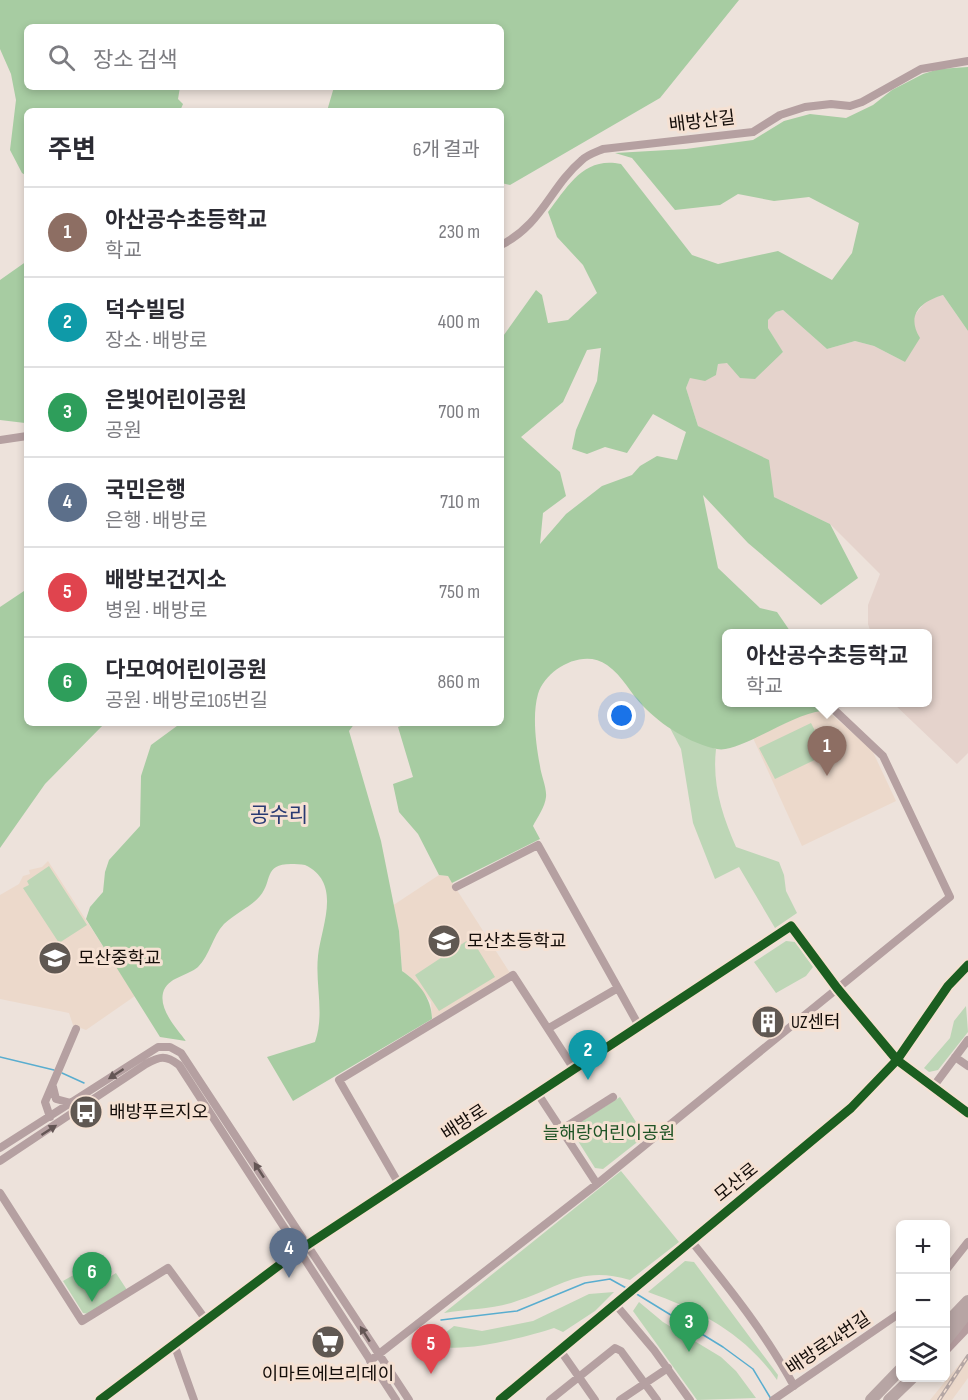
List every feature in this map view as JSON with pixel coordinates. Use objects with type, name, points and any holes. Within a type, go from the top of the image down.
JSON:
[{"type":"highway","points":[[950,1319],[968,1301]]},
{"type":"highway","points":[[950,1334],[968,1312]]},
{"type":"highway","points":[[871,1400],[896,1374]]},
{"type":"highway","points":[[889,1400],[907,1382]]},
{"type":"main road","points":[[950,1345],[968,1326]]},
{"type":"street","name":"배방산길","points":[[504,244],[516,238],[535,221],[567,176],[583,158],[603,149],[753,132],[780,115],[805,107],[831,104],[850,106],[921,69],[968,62]]},
{"type":"street","points":[[0,440],[24,436]]},
{"type":"street","points":[[370,1360],[597,1184],[950,897],[884,756],[831,707]]},
{"type":"street","points":[[456,887],[538,845],[639,1026]]},
{"type":"street","name":"배방로","points":[[100,1400],[308,1244],[791,926],[837,988]]},
{"type":"street","name":"모산로","points":[[500,1400],[851,1108],[897,1060],[948,986],[968,965]]},
{"type":"street","points":[[399,1184],[339,1080],[513,975],[574,1069]]},
{"type":"street","points":[[549,1028],[618,988]]},
{"type":"street","points":[[837,988],[897,1060],[968,1113]]},
{"type":"street","points":[[50,1117],[45,1102],[76,1029]]},
{"type":"street","points":[[933,1087],[968,1040]]},
{"type":"street","points":[[0,1148],[158,1047],[170,1047],[181,1053],[409,1400]]},
{"type":"street","points":[[0,1161],[146,1064],[159,1057],[169,1057],[179,1065],[396,1400]]},
{"type":"street","points":[[955,1057],[968,1066]]},
{"type":"street","points":[[52,1087],[56,1099],[71,1103]]},
{"type":"street","points":[[538,1094],[597,1184]]},
{"type":"street","points":[[561,1130],[613,1097]]},
{"type":"street","points":[[0,1193],[82,1321],[168,1268],[206,1320]]},
{"type":"street","points":[[692,1242],[737,1297],[774,1348],[794,1386]]},
{"type":"street","points":[[950,1264],[968,1242]]},
{"type":"street","points":[[618,1303],[690,1400]]},
{"type":"street","name":"배방로14번길","points":[[773,1400],[896,1316]]},
{"type":"street","points":[[174,1344],[194,1400]]},
{"type":"street","points":[[550,1400],[615,1348],[621,1351],[657,1400]]},
{"type":"street","points":[[560,1350],[595,1400]]},
{"type":"street","points":[[620,1400],[668,1368]]},
{"type":"shaded area","points":[[943,295],[968,331],[968,753],[957,764],[897,707],[932,707],[932,629],[870,629],[868,605],[880,574],[830,524],[774,497],[698,426],[686,388],[690,378],[716,375],[718,364],[783,353],[768,328],[768,320],[776,312],[783,310],[827,349],[855,341],[874,346],[905,362],[914,316],[927,300]]},
{"type":"shaded area","points":[[822,711],[830,713],[872,750],[896,801],[802,846],[753,738],[807,713]]},
{"type":"shaded area","name":"모산중학교","points":[[48,861],[135,996],[86,1030],[73,1025],[69,1013],[0,999],[0,895],[19,884],[23,876],[30,874],[29,870],[42,867]]},
{"type":"shaded area","name":"모산초등학교","points":[[439,875],[448,876],[510,973],[432,1019],[431,1002],[402,971],[399,931],[392,906]]},
{"type":"shaded area","points":[[966,1356],[968,1378],[952,1400],[930,1400],[945,1382],[950,1382],[950,1376]]},
{"type":"green space","points":[[0,0],[739,0],[660,98],[510,185],[504,184],[504,108],[328,108],[333,90],[504,90],[504,24],[24,24],[24,90],[180,90],[178,99],[183,104],[181,108],[24,108],[24,174],[10,150],[16,100],[11,74],[0,49]]},
{"type":"green space","points":[[968,67],[968,331],[943,295],[928,301],[915,316],[914,323],[920,338],[905,362],[874,346],[855,341],[827,349],[783,310],[776,312],[768,320],[768,328],[783,352],[755,379],[740,378],[727,363],[718,364],[716,375],[705,381],[690,378],[686,388],[698,426],[769,460],[774,497],[830,524],[858,578],[821,605],[748,543],[703,495],[718,568],[760,608],[777,612],[789,629],[722,629],[722,707],[818,707],[822,711],[795,719],[738,746],[717,749],[697,743],[658,720],[638,701],[618,674],[607,665],[597,660],[587,659],[566,664],[557,669],[542,685],[536,702],[536,740],[546,793],[544,805],[533,826],[540,839],[452,883],[448,876],[439,875],[418,834],[399,812],[393,784],[413,777],[398,727],[504,726],[504,335],[536,290],[542,295],[548,323],[568,320],[597,293],[583,265],[557,237],[548,212],[570,183],[587,169],[597,164],[621,164],[692,255],[718,264],[778,251],[832,280],[852,253],[859,223],[809,197],[774,201],[738,194],[720,205],[675,210],[632,158],[615,153],[686,149],[753,140],[784,121],[810,114],[846,118],[873,105],[892,90],[923,74],[939,69]],"holes":[[[601,348],[597,381],[576,430],[572,449],[587,454],[605,447],[627,453],[653,414],[686,432],[677,460],[657,456],[640,466],[632,475],[602,486],[566,514],[540,544],[543,513],[566,496],[560,472],[521,437],[563,402],[587,350]]]},
{"type":"green space","points":[[24,263],[24,423],[0,420],[0,280]]},
{"type":"green space","points":[[24,591],[24,726],[102,726],[45,784],[0,848],[0,607]]},
{"type":"green space","points":[[811,723],[827,754],[775,779],[759,748]]},
{"type":"green space","points":[[177,726],[353,726],[349,731],[381,841],[399,931],[402,971],[427,997],[432,1019],[293,1101],[267,1057],[315,1042],[320,1010],[318,956],[327,894],[317,873],[305,865],[291,864],[272,870],[260,896],[224,924],[198,967],[173,980],[165,988],[162,999],[166,1012],[186,1041],[160,1037],[86,919],[90,907],[103,892],[109,860],[140,826],[141,776],[151,745]]},
{"type":"green space","points":[[670,728],[687,738],[716,749],[715,775],[719,799],[736,847],[779,862],[784,875],[786,891],[797,913],[775,928],[739,867],[715,879],[693,823],[681,749]]},
{"type":"green space","points":[[49,866],[87,925],[59,943],[23,888],[29,885],[27,881]]},
{"type":"green space","points":[[471,938],[495,977],[439,1011],[415,975]]},
{"type":"green space","points":[[786,941],[795,942],[813,967],[806,976],[776,993],[754,962]]},
{"type":"green space","points":[[966,1006],[968,1032],[938,1070],[929,1072],[924,1068],[950,1038],[954,1021]]},
{"type":"green space","name":"늘해랑어린이공원","points":[[620,1097],[645,1136],[603,1169],[595,1168],[573,1133],[576,1125]]},
{"type":"green space","points":[[621,1171],[679,1242],[630,1280],[597,1275],[583,1277],[506,1304],[444,1313]]},
{"type":"green space","points":[[685,1261],[694,1262],[778,1375],[777,1380],[750,1349],[720,1326],[686,1307],[648,1292]]},
{"type":"green space","points":[[77,1273],[88,1290],[116,1273],[127,1290],[89,1314],[83,1313],[63,1281]]},
{"type":"green space","points":[[614,1292],[595,1311],[563,1332],[554,1328],[528,1336],[473,1347],[442,1347],[432,1343],[454,1326],[482,1331],[533,1321],[589,1294]]},
{"type":"green space","points":[[639,1302],[663,1322],[721,1357],[736,1371],[756,1398],[697,1400],[633,1311]]},
{"type":"waterway","points":[[0,1057],[54,1070]]},
{"type":"waterway","points":[[62,1073],[84,1083]]},
{"type":"waterway","points":[[441,1320],[517,1311],[585,1283],[610,1279],[628,1289]]},
{"type":"waterway","points":[[635,1293],[723,1347],[753,1369],[771,1399]]},
{"type":"railway","points":[[939,1400],[968,1356]]},
{"type":"cycle path","points":[[100,1400],[298,1251],[791,926],[837,988],[897,1060],[968,1113]]},
{"type":"cycle path","points":[[500,1400],[851,1108],[897,1060],[948,986],[968,965]]},
{"type":"place","name":"아산공수초등학교","points":[[827,776]]},
{"type":"place","name":"모산초등학교","points":[[444,941]]},
{"type":"place","name":"모산중학교","points":[[55,958]]},
{"type":"place","name":"UZ센터","points":[[768,1022]]},
{"type":"place","name":"덕수빌딩","points":[[588,1080]]},
{"type":"place","name":"배방푸르지오","points":[[86,1112]]},
{"type":"place","name":"국민은행","points":[[289,1278]]},
{"type":"place","name":"다모여어린이공원","points":[[92,1302]]},
{"type":"place","name":"이마트에브리데이","points":[[328,1342]]},
{"type":"place","name":"은빛어린이공원","points":[[689,1352]]},
{"type":"place","name":"배방보건지소","points":[[431,1374]]},
{"type":"district","name":"공수리","points":[[279,815]]}]
